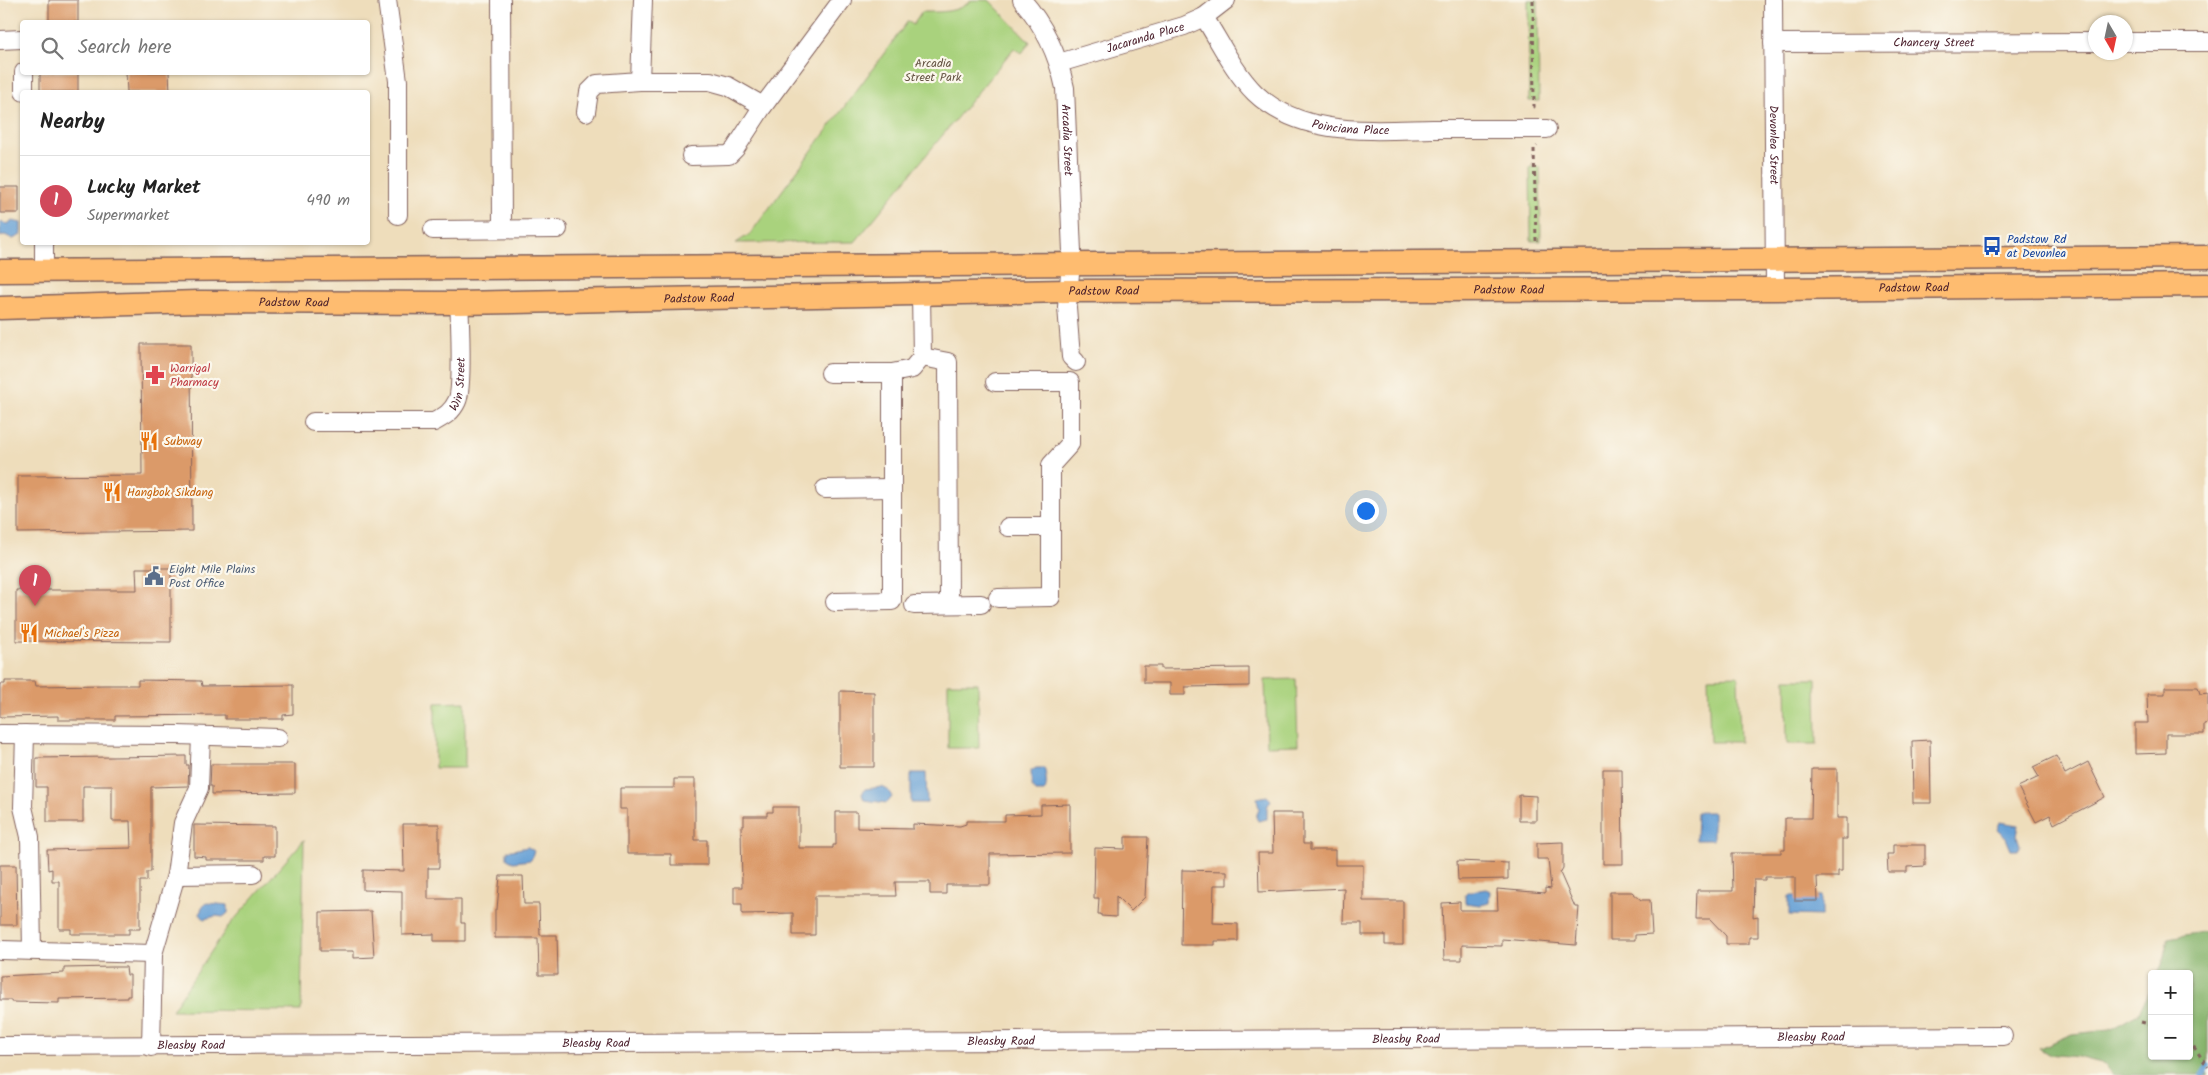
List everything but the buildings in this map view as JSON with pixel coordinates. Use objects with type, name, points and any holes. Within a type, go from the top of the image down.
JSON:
[{"type":"main road","points":[[0,271],[2208,257]]},
{"type":"main road","name":"Padstow Road","points":[[0,308],[198,302],[459,304],[1067,291],[1776,289],[2208,285]]},
{"type":"street","points":[[387,0],[398,81],[398,214]]},
{"type":"street","points":[[501,0],[502,230]]},
{"type":"street","points":[[640,81],[643,0]]},
{"type":"street","points":[[691,156],[729,155],[736,149],[763,106],[842,0]]},
{"type":"street","name":"Arcadia Street","points":[[1022,0],[1033,12],[1060,62],[1065,88],[1071,263],[1067,291],[1071,357],[1076,362]]},
{"type":"street","name":"Jacaranda Place","points":[[1060,62],[1184,26],[1204,18],[1226,0]]},
{"type":"street","name":"Devonlea Street","points":[[1773,0],[1776,289]]},
{"type":"street","name":"Poinciana Place","points":[[1204,18],[1238,71],[1256,93],[1281,111],[1311,123],[1345,130],[1548,129]]},
{"type":"street","points":[[0,40],[20,39]]},
{"type":"street","name":"Chancery Street","points":[[1773,43],[2088,42]]},
{"type":"street","points":[[2133,42],[2208,42]]},
{"type":"street","points":[[24,75],[24,90]]},
{"type":"street","points":[[586,112],[589,92],[597,84],[640,81],[710,81],[728,86],[763,106]]},
{"type":"street","points":[[433,230],[558,229]]},
{"type":"street","points":[[44,245],[44,270]]},
{"type":"street","points":[[830,373],[892,373],[912,369],[922,357],[921,294]]},
{"type":"street","name":"Win Street","points":[[312,422],[434,422],[450,413],[458,399],[459,304]]},
{"type":"street","points":[[922,357],[948,362],[949,604]]},
{"type":"street","points":[[835,602],[892,601],[892,373]]},
{"type":"street","points":[[994,382],[1070,382],[1070,444],[1051,465],[1051,597],[998,598]]},
{"type":"street","points":[[825,489],[892,488]]},
{"type":"street","points":[[1008,527],[1050,528]]},
{"type":"street","points":[[914,605],[981,604]]},
{"type":"street","points":[[0,734],[278,738]]},
{"type":"street","points":[[25,734],[23,808],[30,837],[32,950]]},
{"type":"street","points":[[151,1047],[153,954],[176,875],[183,822],[199,788],[201,736]]},
{"type":"street","points":[[176,875],[253,874]]},
{"type":"street","points":[[0,950],[153,954]]},
{"type":"street","name":"Bleasby Road","points":[[0,1046],[151,1047],[2003,1036]]},
{"type":"path","points":[[2141,1022],[2148,1024]]},
{"type":"path","points":[[2193,1046],[2208,1067]]},
{"type":"green space","name":"Arcadia Street Park","points":[[972,0],[989,0],[1030,42],[1022,53],[1014,48],[855,242],[736,243],[750,234],[908,21],[913,25],[922,12],[955,10]]},
{"type":"green space","points":[[1528,0],[1538,0],[1539,101],[1529,101]]},
{"type":"green space","points":[[1530,167],[1540,167],[1541,241],[1531,241]]},
{"type":"green space","points":[[1738,676],[1740,742],[1710,742],[1708,677]]},
{"type":"green space","points":[[1296,679],[1298,745],[1267,746],[1265,680]]},
{"type":"green space","points":[[1786,679],[1816,679],[1817,744],[1787,744]]},
{"type":"green space","points":[[948,683],[978,683],[979,748],[948,748]]},
{"type":"green space","points":[[465,702],[465,768],[435,768],[435,703]]},
{"type":"green space","points":[[304,840],[301,1011],[172,1010],[227,928]]},
{"type":"green space","points":[[2208,931],[2208,1075],[2113,1075],[2105,1064],[2078,1057],[2048,1054],[2039,1048],[2073,1034],[2109,1030],[2138,1014],[2148,993],[2148,1060],[2193,1060],[2193,970],[2160,970],[2168,938]]},
{"type":"water","points":[[13,221],[20,223],[20,236],[13,239],[5,235],[0,237],[0,222],[7,224]]},
{"type":"water","points":[[1036,768],[1044,768],[1046,784],[1044,792],[1036,792],[1032,787],[1031,771]]},
{"type":"water","points":[[911,773],[926,773],[927,803],[911,803]]},
{"type":"water","points":[[882,787],[888,790],[892,797],[887,803],[864,800],[862,794],[865,789]]},
{"type":"water","points":[[1267,796],[1271,800],[1267,807],[1267,819],[1258,821],[1256,817],[1259,809],[1257,798]]},
{"type":"water","points":[[1697,812],[1713,812],[1713,840],[1696,840]]},
{"type":"water","points":[[2000,822],[2019,825],[2017,836],[2020,845],[2017,850],[2011,850],[2006,838],[1997,830]]},
{"type":"water","points":[[528,847],[534,851],[531,860],[513,862],[507,859],[507,851]]},
{"type":"water","points":[[1486,889],[1490,891],[1489,903],[1481,905],[1465,903],[1465,894],[1467,892]]},
{"type":"water","points":[[1789,896],[1822,896],[1822,916],[1789,915]]},
{"type":"water","points":[[207,903],[228,905],[228,913],[223,917],[216,916],[204,919],[200,914],[202,907]]},
{"type":"waterway","points":[[2202,1075],[2208,1066]]},
{"type":"place","name":"Padstow Rd at Devonlea","points":[[1992,246]]},
{"type":"place","name":"Warrigal Pharmacy","points":[[155,375]]},
{"type":"place","name":"Subway","points":[[149,441]]},
{"type":"place","name":"Hangbok Sikdang","points":[[112,492]]},
{"type":"place","name":"Eight Mile Plains Post Office","points":[[154,576]]},
{"type":"place","name":"Lucky Market","points":[[35,606]]},
{"type":"place","name":"Michael's Pizza","points":[[29,633]]}]
